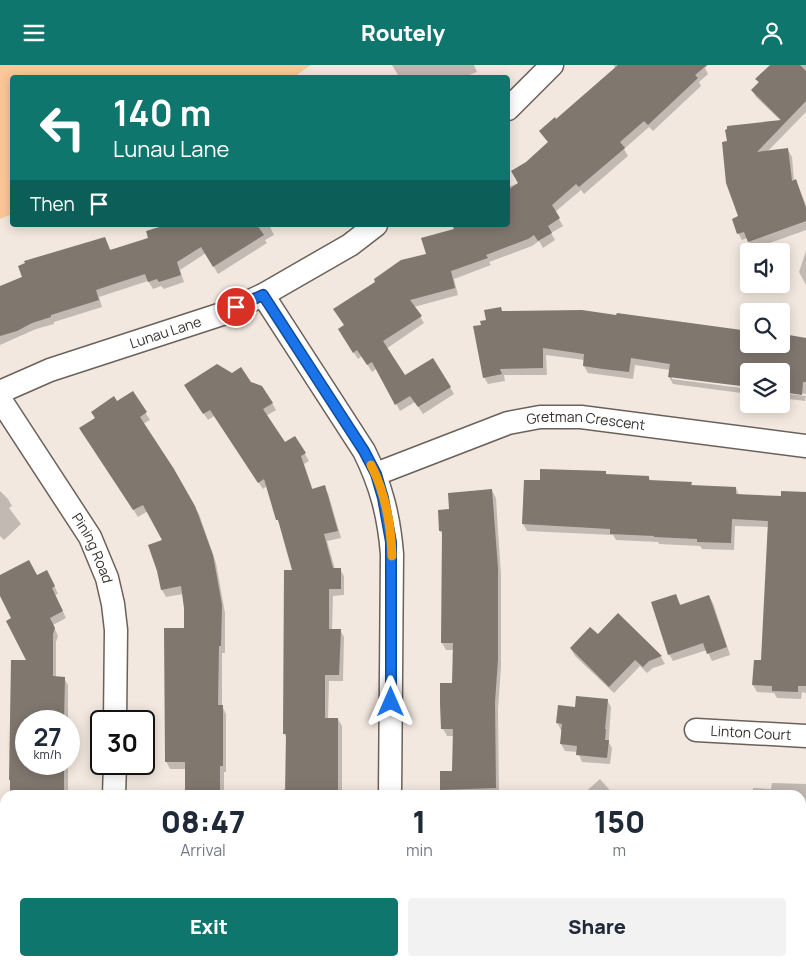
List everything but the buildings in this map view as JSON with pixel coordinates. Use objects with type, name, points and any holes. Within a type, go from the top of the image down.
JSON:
[{"type":"street","points":[[510,107],[552,65]]},
{"type":"street","name":"Lunau Lane","points":[[0,392],[50,370],[222,314],[263,295],[350,245],[373,227]]},
{"type":"street","points":[[263,295],[364,451],[376,474],[388,519],[392,554],[390,790]]},
{"type":"street","name":"Pining Road","points":[[0,399],[90,537],[107,578],[113,603],[116,630],[115,710]]},
{"type":"street","name":"Gretman Crescent","points":[[376,474],[493,427],[524,419],[554,416],[581,417],[806,446]]},
{"type":"street","name":"Linton Court","points":[[696,730],[806,736]]},
{"type":"street","points":[[114,775],[114,790]]},
{"type":"shaded area","points":[[0,65],[311,65],[297,75],[10,75],[10,215],[0,219]]},
{"type":"slow traffic","points":[[371,465],[376,474],[388,519],[392,556]]},
{"type":"route","points":[[236,307],[263,295],[364,451],[376,474],[388,519],[392,554],[391,702]]}]
